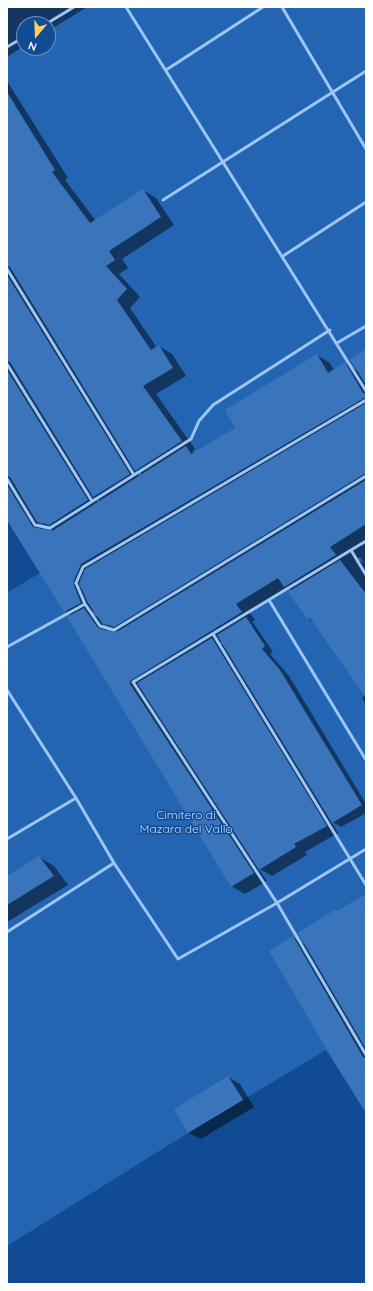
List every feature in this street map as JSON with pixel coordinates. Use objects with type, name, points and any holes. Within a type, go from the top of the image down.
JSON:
[{"type":"lane","points":[[56,18],[74,7]]},
{"type":"lane","points":[[126,7],[223,163],[330,330],[366,390]]},
{"type":"lane","points":[[166,70],[263,7]]},
{"type":"lane","points":[[282,7],[366,149]]},
{"type":"lane","points":[[7,48],[16,42]]},
{"type":"lane","points":[[163,200],[366,72]]},
{"type":"lane","points":[[283,256],[366,202]]},
{"type":"lane","points":[[7,269],[134,475]]},
{"type":"lane","points":[[337,343],[366,326]]},
{"type":"lane","points":[[7,478],[35,525],[50,528],[191,439],[199,421],[213,405],[330,330]]},
{"type":"lane","points":[[7,364],[92,501]]},
{"type":"lane","points":[[366,400],[83,568],[76,583],[85,604],[100,626],[114,630],[366,476]]},
{"type":"lane","points":[[366,541],[133,682],[277,903],[366,1055]]},
{"type":"lane","points":[[351,550],[366,575]]},
{"type":"lane","points":[[268,600],[366,760]]},
{"type":"lane","points":[[7,647],[85,604]]},
{"type":"lane","points":[[213,634],[366,885]]},
{"type":"lane","points":[[7,690],[76,798],[114,863],[178,959],[277,903],[366,849]]},
{"type":"lane","points":[[7,839],[76,798]]},
{"type":"lane","points":[[7,932],[114,863]]},
{"type":"green space","name":"Cimitero di Mazara del Vallo","points":[[7,7],[366,7],[366,1113],[326,1050],[188,1133],[7,1246],[7,593],[40,573],[7,520]]},
{"type":"building","points":[[7,92],[55,170],[52,172],[90,223],[143,189],[161,217],[109,251],[115,260],[106,266],[127,289],[117,300],[151,350],[159,345],[173,368],[143,386],[182,441],[135,471],[10,267],[7,266]]},
{"type":"building","points":[[7,275],[130,474],[93,497],[10,362],[7,361]]},
{"type":"building","points":[[366,349],[366,385],[350,359]]},
{"type":"building","points":[[317,354],[328,373],[345,362],[363,393],[366,394],[366,397],[81,564],[73,583],[81,603],[64,612],[7,520],[7,485],[33,527],[52,531],[186,446],[191,454],[235,428],[225,410]]},
{"type":"building","points":[[7,370],[88,500],[49,525],[37,522],[10,477],[7,476]]},
{"type":"building","points":[[366,403],[366,473],[114,627],[102,623],[88,603],[79,583],[85,569]]},
{"type":"building","points":[[366,480],[366,524],[330,547],[336,555],[284,587],[278,578],[236,604],[242,612],[130,681],[130,684],[254,873],[231,887],[67,617],[84,608],[98,628],[115,633]]},
{"type":"building","points":[[340,560],[366,594],[366,698],[310,618],[308,620],[288,592]]},
{"type":"building","points":[[246,617],[265,646],[262,649],[280,670],[362,805],[332,823],[217,635]]},
{"type":"building","points":[[212,638],[327,826],[294,844],[296,847],[259,870],[137,683]]},
{"type":"building","points":[[39,856],[54,876],[7,905],[7,876]]},
{"type":"building","points":[[366,894],[366,1049],[298,933],[336,909],[337,911]]},
{"type":"building","points":[[293,936],[363,1057],[366,1058],[366,1113],[269,951]]},
{"type":"building","points":[[228,1076],[243,1100],[188,1133],[174,1109]]}]
